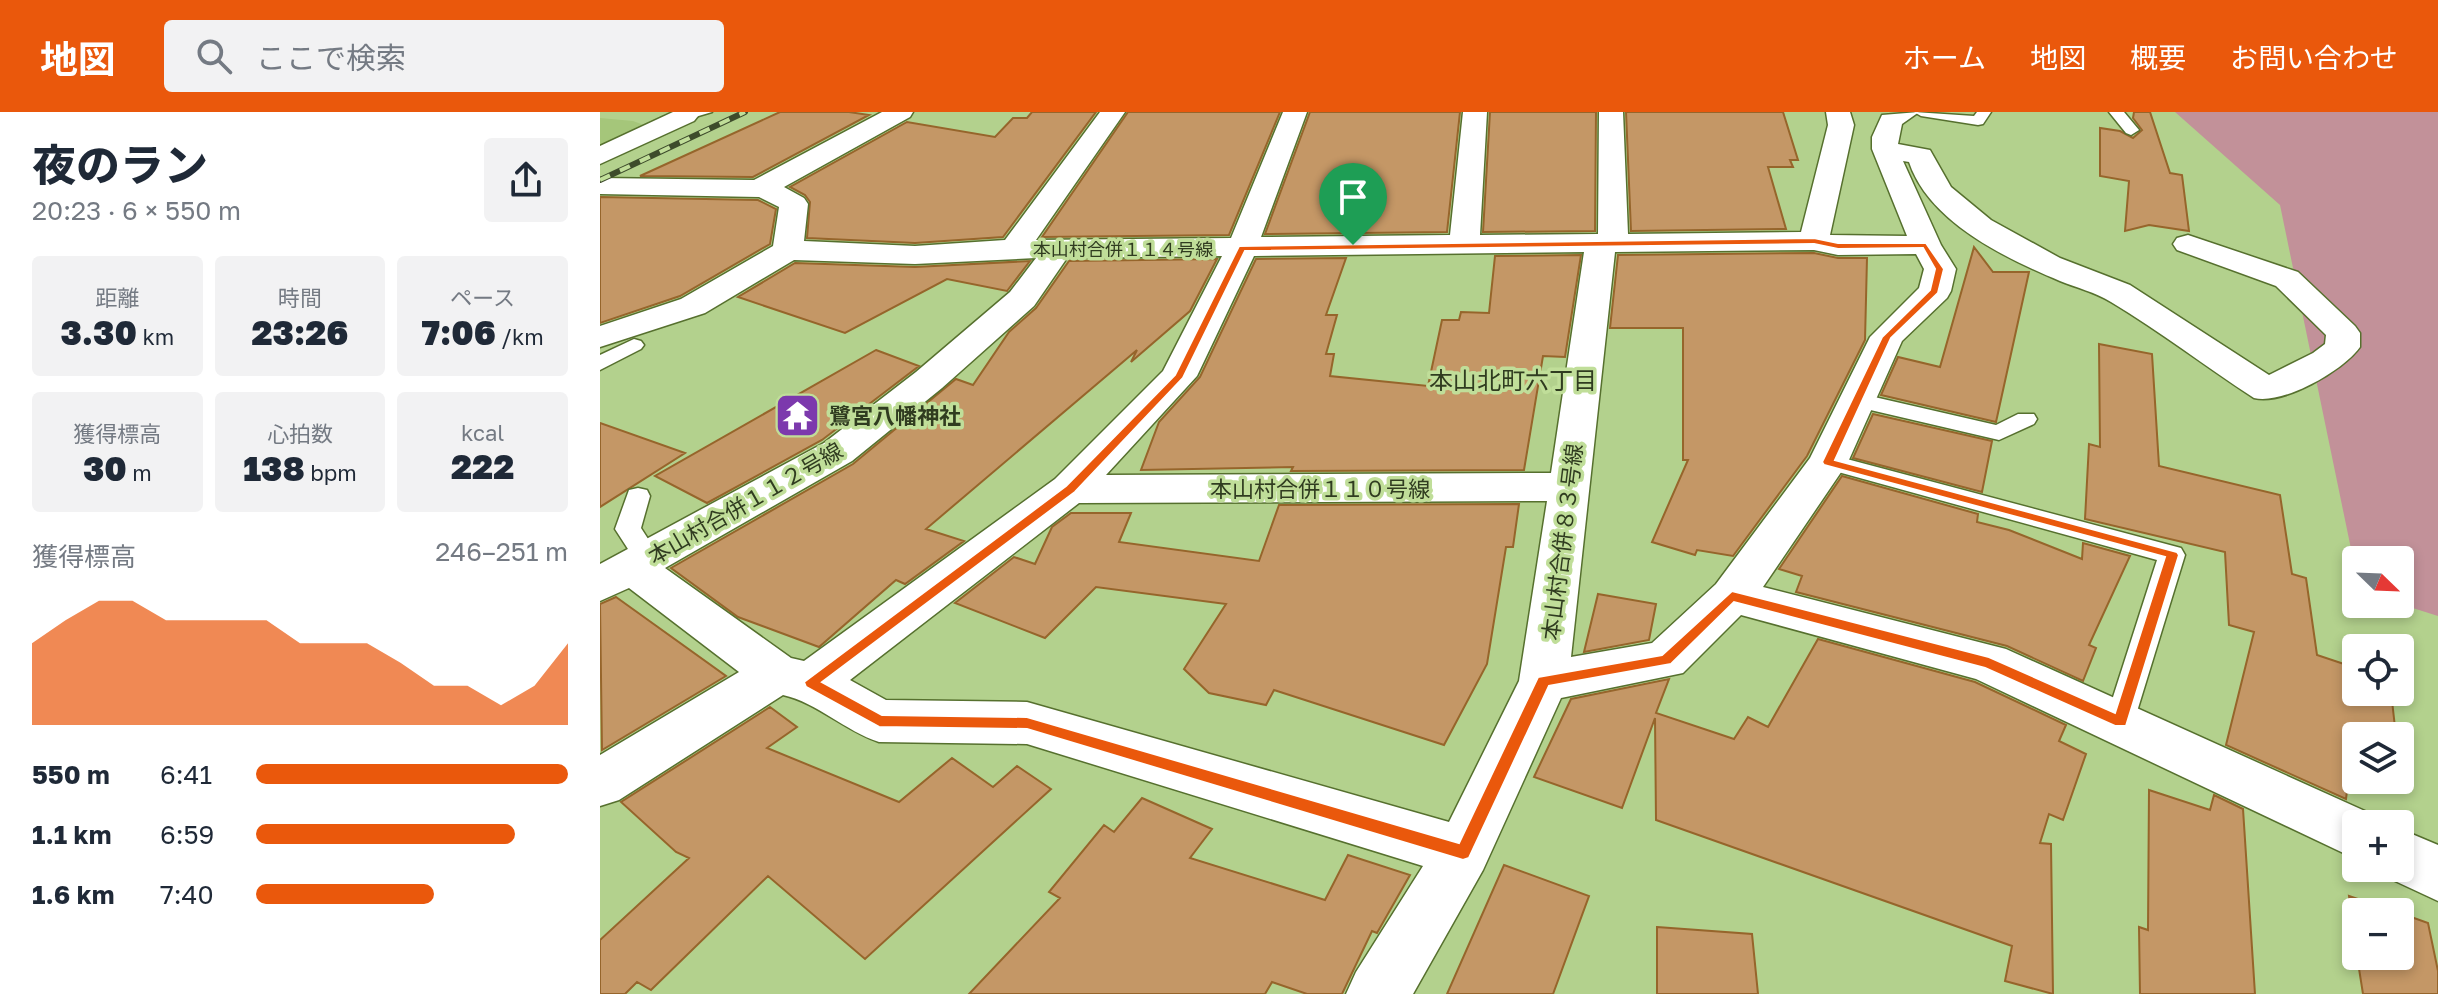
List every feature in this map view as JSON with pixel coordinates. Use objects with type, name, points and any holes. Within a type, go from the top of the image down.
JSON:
[{"type":"street","points":[[759,189],[901,112]]},
{"type":"street","points":[[1014,249],[1113,112]]},
{"type":"street","points":[[600,783],[794,678],[1070,489],[1179,376],[1242,248],[1295,112]]},
{"type":"street","points":[[1464,243],[1475,112]]},
{"type":"street","name":"本山村合併８３号線","points":[[1378,994],[1463,852],[1544,681],[1569,487],[1607,243],[1611,112]]},
{"type":"street","points":[[1814,241],[1841,125],[1838,112]]},
{"type":"street","points":[[1544,681],[1666,660],[1732,596],[1828,462],[1887,337],[1935,291],[1940,269],[1926,245],[1885,149],[1885,137],[1891,120],[1907,112]]},
{"type":"street","points":[[631,113],[695,114]]},
{"type":"street","points":[[600,156],[695,114]]},
{"type":"street","points":[[1885,149],[1921,156],[1923,171],[1943,198],[2008,242],[2069,273],[2122,294],[2267,390],[2326,361],[2342,347],[2343,333],[2287,279],[2188,244]]},
{"type":"street","points":[[600,186],[759,189],[779,194],[794,204],[788,250],[683,309],[600,337]]},
{"type":"street","name":"本山村合併１１４号線","points":[[788,250],[915,255],[1014,249],[1464,243],[1814,241],[1838,246],[1926,245]]},
{"type":"street","name":"本山村合併１１２号線","points":[[627,570],[838,452],[929,380],[1022,299],[1058,249]]},
{"type":"street","name":"本山村合併１１０号線","points":[[1070,489],[1569,487]]},
{"type":"street","points":[[627,570],[794,678],[879,721],[1027,723],[1463,852]]},
{"type":"street","points":[[1732,596],[1989,663],[2342,827]]},
{"type":"street","points":[[2414,862],[2438,874]]},
{"type":"lane","points":[[1921,112],[1978,121],[1984,112]]},
{"type":"lane","points":[[2116,112],[2131,130]]},
{"type":"lane","points":[[600,364],[634,345]]},
{"type":"lane","points":[[1857,400],[1999,433],[2026,419]]},
{"type":"lane","points":[[1828,462],[2172,555],[2120,722]]},
{"type":"lane","points":[[627,570],[628,529],[638,496]]},
{"type":"shaded area","points":[[2175,112],[2438,112],[2438,616],[2414,608],[2414,546],[2350,546],[2280,205]]},
{"type":"shaded area","points":[[600,118],[633,121],[652,128],[600,151]]},
{"type":"building","points":[[780,112],[869,115],[753,177],[640,176]]},
{"type":"building","points":[[1032,112],[1096,112],[1003,237],[915,243],[807,238],[810,202],[805,195],[790,187],[907,122],[995,137],[1013,118],[1027,118]]},
{"type":"building","points":[[1128,112],[1280,112],[1229,235],[1042,237]]},
{"type":"building","points":[[1310,112],[1460,112],[1447,232],[1265,234]]},
{"type":"building","points":[[1490,112],[1596,112],[1595,231],[1483,232]]},
{"type":"building","points":[[1626,112],[1783,112],[1798,160],[1790,160],[1793,167],[1768,167],[1786,229],[1631,231]]},
{"type":"building","points":[[2134,112],[2150,112],[2170,173],[2182,175],[2189,231],[2149,225],[2125,231],[2129,181],[2100,176],[2100,128],[2120,131],[2133,138],[2142,130],[2133,118]]},
{"type":"building","points":[[600,197],[758,200],[776,209],[770,244],[680,296],[600,323]]},
{"type":"building","points":[[1974,247],[1993,272],[2029,272],[1996,422],[1881,395],[1898,357],[1940,367]]},
{"type":"building","points":[[1814,253],[1838,258],[1867,258],[1865,340],[1807,456],[1733,556],[1697,550],[1695,555],[1652,542],[1688,460],[1683,460],[1683,328],[1610,328],[1618,255]]},
{"type":"building","points":[[1581,255],[1565,357],[1543,356],[1524,470],[1291,471],[1293,467],[1141,470],[1159,422],[1200,377],[1256,259],[1346,258],[1326,315],[1337,315],[1326,354],[1334,354],[1330,376],[1428,386],[1442,320],[1459,320],[1461,312],[1489,313],[1495,256]]},
{"type":"building","points":[[1217,259],[1190,311],[1131,362],[1137,350],[926,529],[964,541],[905,584],[896,580],[819,647],[738,617],[671,568],[853,464],[956,379],[973,385],[1009,332],[1036,308],[1069,261]]},
{"type":"building","points":[[1030,261],[1007,291],[947,279],[845,333],[738,297],[795,263],[915,267]]},
{"type":"building","points":[[2099,344],[2152,354],[2159,466],[2280,495],[2292,574],[2306,578],[2317,655],[2342,663],[2342,706],[2393,706],[2394,722],[2342,722],[2342,794],[2347,794],[2346,799],[2226,745],[2254,632],[2229,625],[2225,552],[2085,519],[2089,444],[2100,447]]},
{"type":"building","points":[[876,350],[919,366],[822,440],[707,503],[655,476]]},
{"type":"building","points":[[1873,414],[1992,441],[1982,492],[1853,458]]},
{"type":"building","points":[[600,423],[685,453],[600,507]]},
{"type":"building","points":[[1842,476],[1978,514],[1977,522],[2009,530],[2082,559],[2083,543],[2130,556],[2089,645],[2096,648],[2083,681],[2007,646],[1796,592],[1802,576],[1779,569]]},
{"type":"building","points":[[1519,504],[1513,547],[1506,547],[1487,664],[1444,745],[1274,690],[1266,705],[1209,693],[1184,669],[1226,604],[1096,587],[1045,638],[955,603],[1014,557],[1035,564],[1052,527],[1071,513],[1131,513],[1119,542],[1259,561],[1279,505]]},
{"type":"building","points":[[1598,594],[1656,604],[1649,640],[1584,652]]},
{"type":"building","points":[[616,597],[726,676],[602,750],[600,604]]},
{"type":"building","points":[[1818,639],[1975,682],[2066,725],[2059,741],[2086,754],[2063,820],[2049,814],[2040,843],[2051,844],[2053,994],[2005,981],[2012,946],[1656,820],[1655,718],[1622,808],[1534,777],[1571,699],[1669,679],[1656,713],[1734,739],[1748,717],[1768,727]]},
{"type":"building","points":[[770,707],[797,727],[767,748],[899,802],[952,758],[993,787],[1017,766],[1051,789],[865,959],[768,876],[651,990],[637,982],[625,994],[600,994],[600,940],[689,858],[676,852],[621,802]]},
{"type":"building","points":[[2149,790],[2210,810],[2214,795],[2243,809],[2255,994],[2140,994],[2139,927],[2148,930]]},
{"type":"building","points":[[1142,798],[1212,829],[1190,858],[1325,900],[1348,855],[1410,875],[1377,933],[1372,931],[1342,994],[1307,994],[1272,982],[1265,994],[969,994],[1060,898],[1049,892],[1104,825],[1114,832]]},
{"type":"building","points":[[1504,865],[1589,896],[1553,994],[1447,994]]},
{"type":"building","points":[[2414,918],[2428,923],[2438,971],[2438,994],[2363,994],[2359,970],[2414,970]]},
{"type":"building","points":[[1657,927],[1752,934],[1758,994],[1657,994]]},
{"type":"railway","points":[[600,180],[745,112]]},
{"type":"place","name":"鷺宮八幡神社","points":[[798,415]]},
{"type":"district","name":"本山北町六丁目","points":[[1513,379]]},
{"type":"route","points":[[1814,241],[1838,246],[1926,245],[1940,269],[1935,291],[1887,337],[1828,462],[2172,555],[2120,722],[1989,663],[1732,596],[1666,660],[1544,681],[1463,852],[1027,723],[879,721],[811,682],[1070,489],[1179,376],[1242,248],[1353,245],[1814,241]]}]
